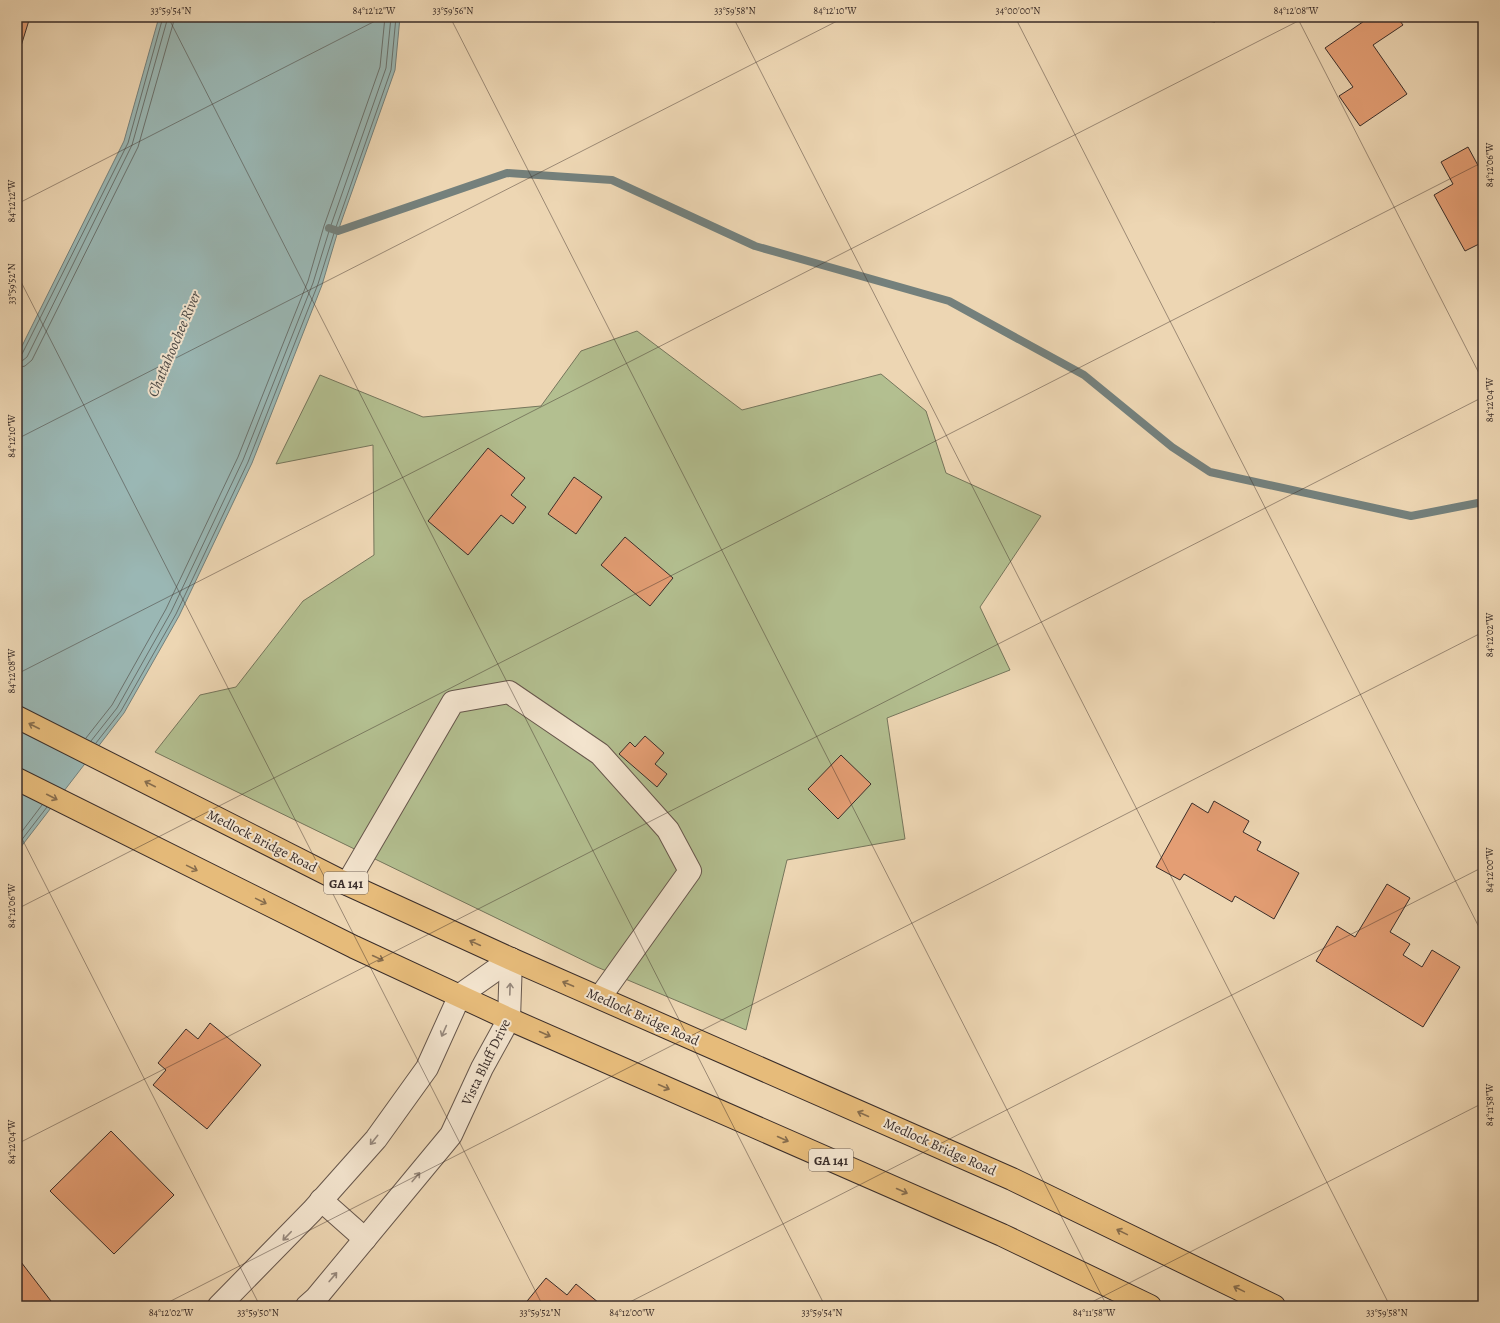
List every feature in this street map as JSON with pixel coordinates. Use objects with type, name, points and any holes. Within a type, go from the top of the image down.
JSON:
[{"type":"highway","name":"Medlock Bridge Road","points":[[17,717],[347,884],[511,959],[1012,1179],[1274,1306]]},
{"type":"highway","name":"GA 141","points":[[17,779],[354,947],[509,1019],[1002,1235],[1150,1306]]},
{"type":"street","points":[[347,884],[453,702],[509,692],[600,754],[668,830],[690,871],[600,997]]},
{"type":"street","points":[[221,1305],[321,1200],[376,1139],[427,1068],[460,995],[511,959]]},
{"type":"street","name":"Vista Bluff Drive","points":[[307,1306],[316,1298],[451,1135],[482,1068],[509,1019],[511,959]]},
{"type":"street","points":[[321,1200],[365,1239]]},
{"type":"green space","points":[[637,331],[742,410],[881,374],[926,411],[946,473],[1041,516],[980,607],[1010,670],[887,718],[905,839],[787,860],[746,1030],[597,967],[155,752],[200,695],[236,687],[303,601],[374,555],[373,445],[276,464],[320,375],[423,417],[541,406],[581,351]]},
{"type":"water","name":"Chattahoochee River","points":[[159,17],[400,17],[395,70],[338,231],[322,285],[252,463],[179,616],[124,713],[17,852],[17,356],[124,141]]},
{"type":"building","points":[[17,17],[30,17],[17,59]]},
{"type":"building","points":[[1175,17],[1216,17],[1215,22]]},
{"type":"building","points":[[1370,17],[1397,17],[1403,25],[1373,45],[1407,94],[1360,126],[1339,96],[1353,87],[1325,48]]},
{"type":"building","points":[[1468,147],[1481,171],[1483,169],[1483,242],[1465,251],[1434,195],[1453,184],[1441,162]]},
{"type":"building","points":[[488,448],[525,478],[511,495],[526,507],[513,524],[501,515],[468,555],[428,521]]},
{"type":"building","points":[[574,477],[602,497],[576,534],[548,514]]},
{"type":"building","points":[[625,537],[673,578],[650,606],[601,565]]},
{"type":"building","points":[[645,736],[664,753],[655,764],[667,774],[657,787],[619,754],[630,742],[635,747]]},
{"type":"building","points":[[841,755],[871,784],[838,819],[808,789]]},
{"type":"building","points":[[1214,801],[1249,821],[1243,832],[1261,842],[1257,850],[1299,873],[1274,919],[1235,896],[1232,902],[1184,874],[1180,880],[1156,867],[1192,803],[1208,813]]},
{"type":"building","points":[[1387,884],[1410,898],[1390,932],[1410,944],[1403,955],[1422,967],[1432,950],[1460,967],[1423,1027],[1316,961],[1337,926],[1355,937]]},
{"type":"building","points":[[210,1023],[261,1065],[207,1129],[153,1085],[166,1070],[158,1063],[186,1029],[198,1039]]},
{"type":"building","points":[[111,1131],[174,1195],[114,1254],[50,1191]]},
{"type":"building","points":[[21,1262],[51,1301],[45,1306],[17,1306],[17,1266]]},
{"type":"building","points":[[546,1278],[567,1295],[576,1284],[599,1303],[597,1306],[523,1306]]},
{"type":"waterway","points":[[329,228],[338,231],[507,173],[612,180],[755,246],[949,301],[1084,375],[1172,447],[1210,472],[1411,516],[1483,502]]}]
